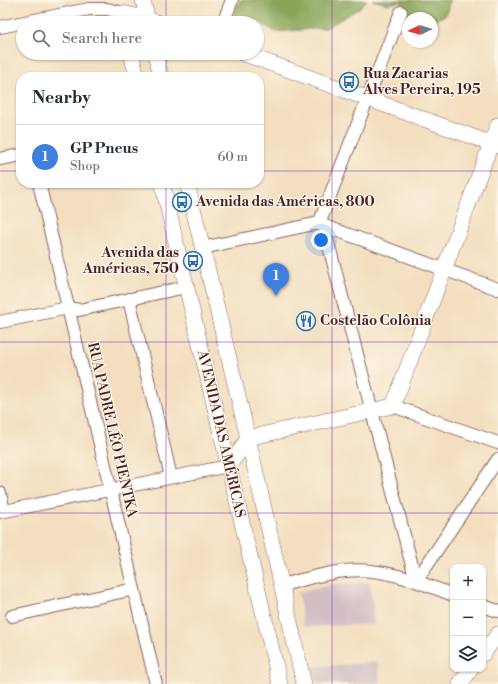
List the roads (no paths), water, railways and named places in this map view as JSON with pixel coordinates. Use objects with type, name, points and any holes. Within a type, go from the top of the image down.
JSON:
[{"type":"main road","points":[[143,0],[150,16]]},
{"type":"main road","points":[[122,12],[134,16]]},
{"type":"main road","points":[[133,60],[136,72]]},
{"type":"main road","points":[[157,60],[160,72]]},
{"type":"main road","points":[[261,60],[494,145]]},
{"type":"main road","points":[[228,466],[248,438],[393,406],[444,270],[494,145],[498,125]]},
{"type":"main road","name":"AVENIDA DAS AMÉRICAS","points":[[163,188],[280,684]]},
{"type":"main road","name":"AVENIDA DAS AMÉRICAS","points":[[188,188],[248,438],[304,684]]},
{"type":"main road","points":[[486,650],[498,634]]},
{"type":"main road","points":[[460,684],[469,672]]},
{"type":"street","points":[[226,16],[232,0]]},
{"type":"street","points":[[54,16],[89,9],[107,9],[122,12]]},
{"type":"street","points":[[401,12],[367,99],[322,226],[372,410],[416,581]]},
{"type":"street","points":[[0,27],[16,24]]},
{"type":"street","points":[[0,159],[16,156]]},
{"type":"street","name":"RUA PADRE LÉO PIENTKA","points":[[41,188],[156,684]]},
{"type":"street","points":[[202,248],[307,224],[322,226],[498,289]]},
{"type":"street","points":[[0,322],[68,308],[79,310],[186,287]]},
{"type":"street","points":[[129,299],[171,477]]},
{"type":"street","points":[[393,406],[498,443]]},
{"type":"street","points":[[416,581],[498,459]]},
{"type":"street","points":[[0,493],[2,511],[228,466]]},
{"type":"street","points":[[282,585],[346,570],[391,574],[416,581],[450,594]]},
{"type":"street","points":[[12,616],[134,589]]},
{"type":"street","points":[[486,607],[498,612]]},
{"type":"place","name":"Rua Zacarias Alves Pereira, 195","points":[[349,82]]},
{"type":"place","name":"Avenida das Américas, 800","points":[[182,202]]},
{"type":"place","name":"Avenida das Américas, 750","points":[[193,261]]},
{"type":"place","name":"GP Pneus","points":[[276,296]]},
{"type":"place","name":"Costelão Colônia","points":[[306,321]]}]
